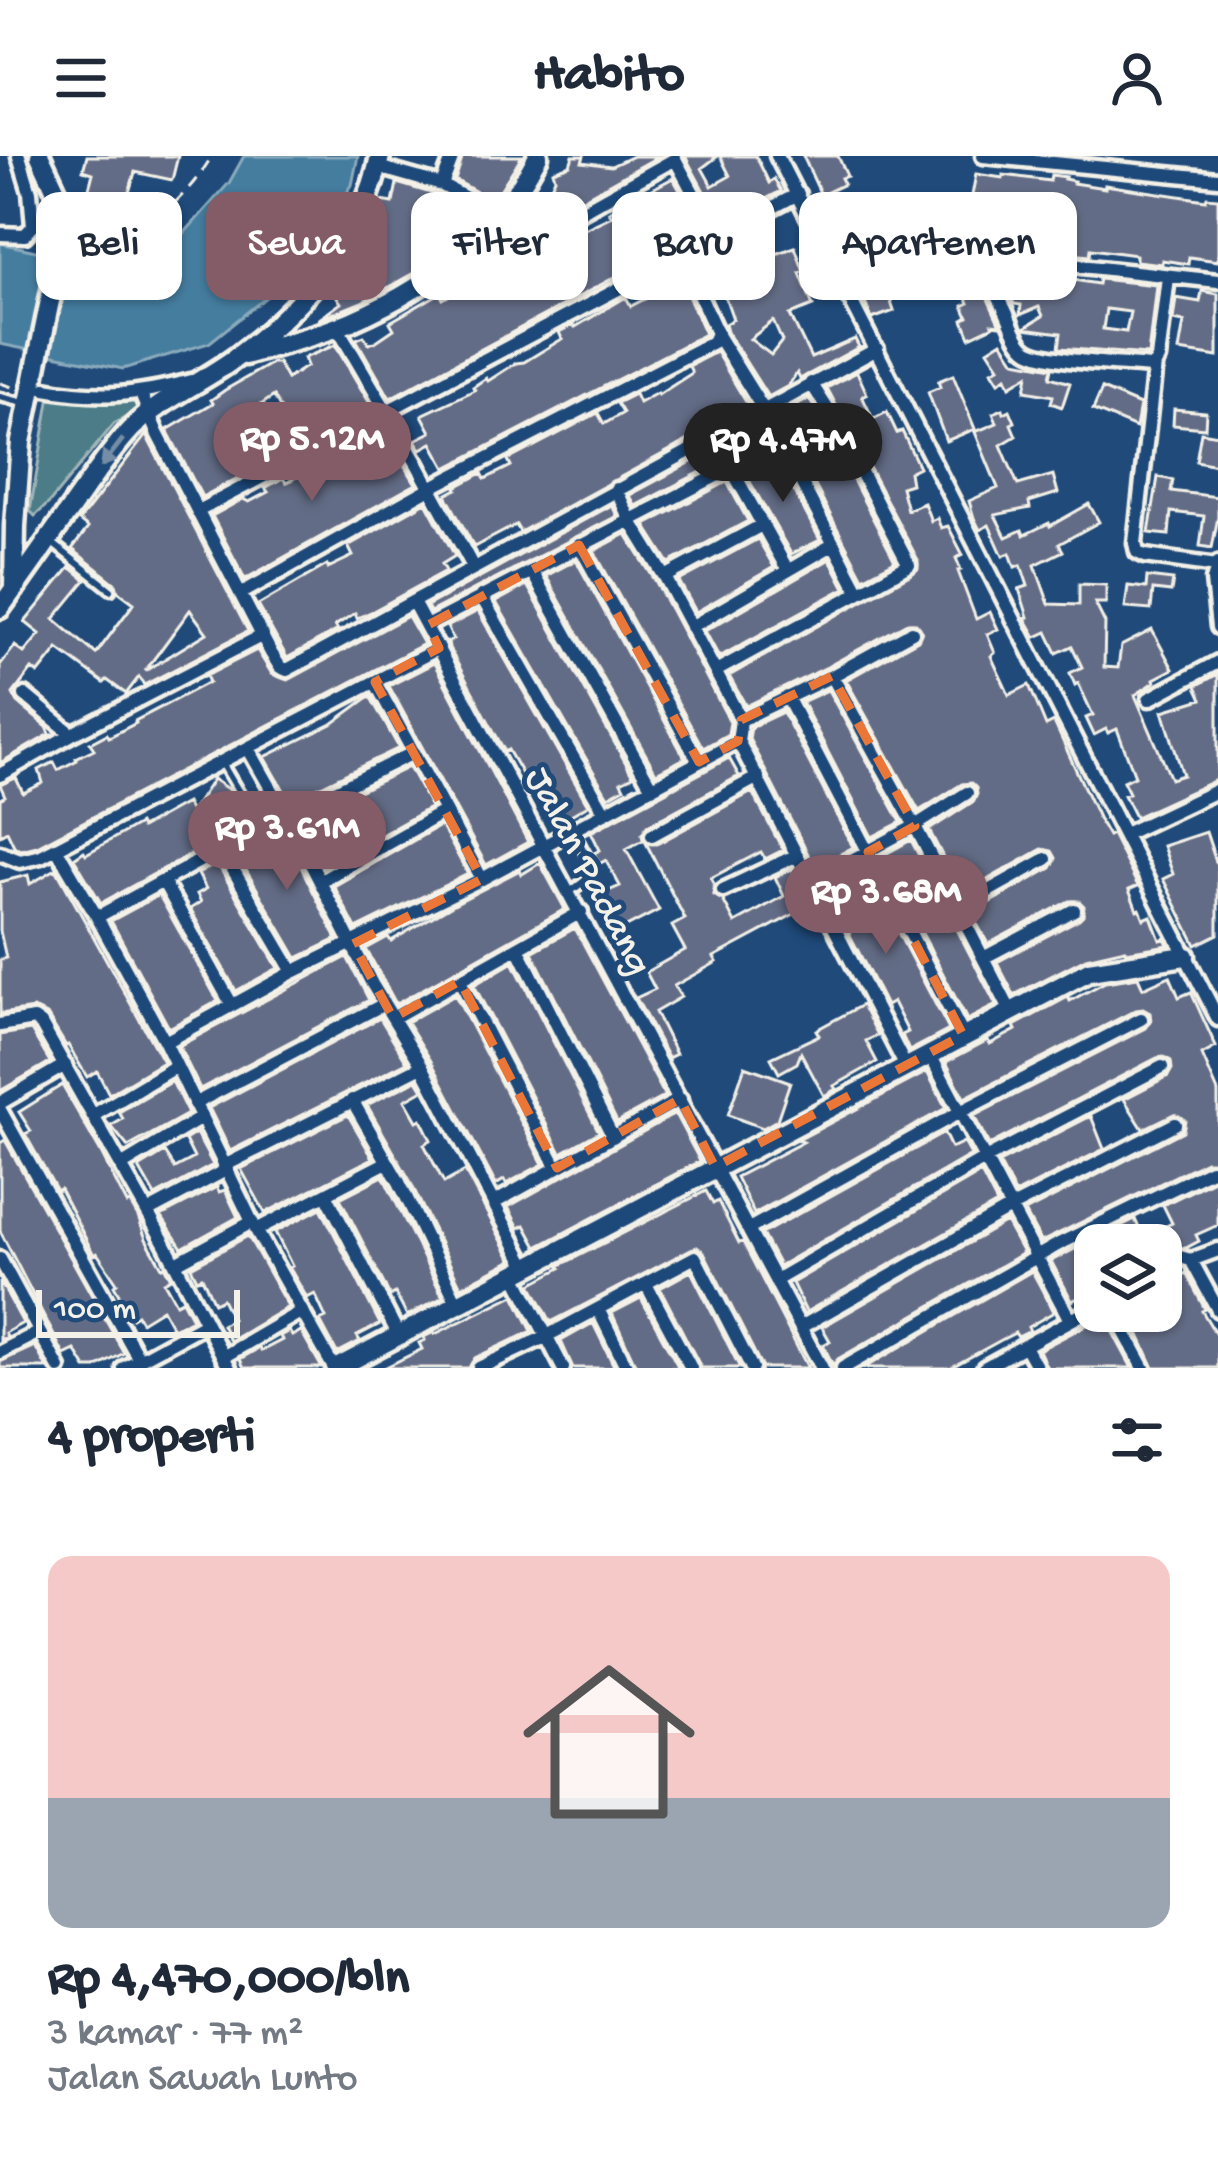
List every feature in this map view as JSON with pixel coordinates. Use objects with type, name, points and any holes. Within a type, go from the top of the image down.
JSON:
[{"type":"main road","points":[[40,156],[57,192]]},
{"type":"main road","points":[[515,192],[538,156]]},
{"type":"main road","points":[[0,608],[112,451],[148,414],[237,357],[287,314],[330,266],[352,231],[379,161]]},
{"type":"main road","points":[[237,357],[337,327],[411,289]]},
{"type":"main road","points":[[14,589],[7,544],[27,404],[40,381],[53,300]]},
{"type":"main road","points":[[287,314],[298,339]]},
{"type":"main road","points":[[336,1368],[1010,1010],[1099,968],[1185,956]]},
{"type":"street","points":[[0,234],[25,235],[34,222],[19,156]]},
{"type":"street","points":[[442,185],[453,156]]},
{"type":"street","points":[[777,156],[1218,1019]]},
{"type":"street","points":[[983,156],[1218,179]]},
{"type":"street","points":[[588,208],[674,157],[693,192]]},
{"type":"street","points":[[379,161],[455,192]]},
{"type":"street","points":[[775,206],[798,194]]},
{"type":"street","points":[[1155,364],[1047,357],[1028,350],[997,293],[990,261],[999,257],[1218,281]]},
{"type":"street","points":[[1168,277],[1135,543],[1145,556],[1217,564],[1213,588],[1218,627]]},
{"type":"street","points":[[200,511],[612,292]]},
{"type":"street","points":[[701,300],[763,409]]},
{"type":"street","points":[[337,327],[473,567]]},
{"type":"street","points":[[242,593],[430,488],[713,342],[717,335]]},
{"type":"street","points":[[141,394],[262,635],[286,670],[877,349]]},
{"type":"street","points":[[40,381],[93,397],[141,394],[204,377]]},
{"type":"street","points":[[716,671],[909,562],[811,383]]},
{"type":"street","points":[[428,625],[832,416]]},
{"type":"street","points":[[781,444],[859,592]]},
{"type":"street","points":[[732,470],[787,569]]},
{"type":"street","points":[[616,489],[741,720],[738,741],[906,1067]]},
{"type":"street","points":[[665,578],[762,525]]},
{"type":"street","points":[[7,544],[32,562]]},
{"type":"street","points":[[579,544],[699,762]]},
{"type":"street","points":[[691,627],[834,544]]},
{"type":"street","points":[[532,572],[652,788]]},
{"type":"street","points":[[481,596],[605,813]]},
{"type":"street","name":"Jalan Padang","points":[[413,602],[822,1368]]},
{"type":"street","points":[[741,720],[912,632]]},
{"type":"street","points":[[0,776],[262,635]]},
{"type":"street","points":[[0,853],[25,862],[56,848],[439,648]]},
{"type":"street","points":[[1149,699],[1218,662]]},
{"type":"street","points":[[832,676],[1010,1010]]},
{"type":"street","points":[[375,682],[482,879]]},
{"type":"street","points":[[25,695],[72,734]]},
{"type":"street","points":[[787,697],[963,1035]]},
{"type":"street","points":[[164,1042],[738,741]]},
{"type":"street","points":[[248,748],[494,1202],[545,1337],[563,1368]]},
{"type":"street","points":[[98,917],[260,828],[413,753]]},
{"type":"street","points":[[652,835],[758,777]]},
{"type":"street","points":[[1125,834],[1218,790]]},
{"type":"street","points":[[809,883],[967,793]]},
{"type":"street","points":[[321,881],[445,812]]},
{"type":"street","points":[[56,848],[164,1042],[254,1226],[336,1368]]},
{"type":"street","points":[[220,849],[293,973]]},
{"type":"street","points":[[723,890],[795,856]]},
{"type":"street","points":[[958,908],[1046,859]]},
{"type":"street","points":[[163,881],[232,1005]]},
{"type":"street","points":[[985,957],[1074,910]]},
{"type":"street","points":[[393,1018],[581,912]]},
{"type":"street","points":[[518,948],[613,1137]]},
{"type":"street","points":[[460,981],[557,1168]]},
{"type":"street","points":[[194,1104],[384,1004]]},
{"type":"street","points":[[748,1229],[1141,1019]]},
{"type":"street","points":[[0,1025],[39,1021],[176,1264],[226,1363],[302,1311]]},
{"type":"street","points":[[930,1055],[1070,1320]]},
{"type":"street","points":[[64,1064],[0,1106],[139,1359]]},
{"type":"street","points":[[94,1115],[176,1066]]},
{"type":"street","points":[[147,1212],[422,1066]]},
{"type":"street","points":[[776,1280],[983,1160],[1162,1067]]},
{"type":"street","points":[[494,1202],[680,1099]]},
{"type":"street","points":[[352,1100],[458,1305]]},
{"type":"street","points":[[121,1166],[201,1118]]},
{"type":"street","points":[[801,1327],[1010,1208],[1175,1124]]},
{"type":"street","points":[[176,1264],[387,1162]]},
{"type":"street","points":[[843,1368],[1035,1258],[1211,1170]]},
{"type":"street","points":[[326,1194],[399,1336]]},
{"type":"street","points":[[1182,1258],[1191,1260],[1218,1250]]},
{"type":"street","points":[[479,1368],[499,1364],[695,1258],[752,1368]]},
{"type":"street","points":[[1191,1260],[1218,1310]]},
{"type":"street","points":[[1,1264],[59,1368]]},
{"type":"street","points":[[646,1284],[691,1368]]},
{"type":"street","points":[[598,1309],[627,1368]]},
{"type":"street","points":[[984,1368],[1074,1318]]},
{"type":"street","points":[[124,1368],[205,1324]]},
{"type":"street","points":[[0,1352],[39,1332]]},
{"type":"street","points":[[1125,1332],[1144,1368]]},
{"type":"street","points":[[1025,1346],[1037,1368]]},
{"type":"lane","points":[[0,397],[27,404]]},
{"type":"lane","points":[[49,539],[110,590]]},
{"type":"lane","points":[[220,762],[260,828]]},
{"type":"lane","points":[[570,892],[594,870],[572,830]]},
{"type":"path","points":[[182,193],[212,156]]},
{"type":"highlighted area","points":[[579,545],[699,762],[738,741],[741,720],[832,676],[915,826],[868,852],[963,1035],[715,1167],[680,1099],[557,1168],[460,981],[393,1018],[353,944],[482,879],[375,682],[439,648],[428,625]]},
{"type":"green space","points":[[51,390],[139,394],[140,409],[114,424],[35,516],[30,511]]},
{"type":"water","points":[[244,156],[358,156],[347,192],[221,192]]},
{"type":"water","points":[[206,209],[206,300],[262,300],[209,343],[123,369],[0,344],[0,243],[36,251],[36,300],[182,300],[182,236]]},
{"type":"building","points":[[87,156],[178,156],[172,180],[135,172],[129,192],[88,192],[93,173],[83,170]]},
{"type":"building","points":[[463,156],[522,156],[499,192],[477,192],[455,180]]},
{"type":"building","points":[[573,156],[611,166],[633,156],[659,156],[588,196],[588,192],[548,192],[553,171],[570,165]]},
{"type":"building","points":[[685,156],[718,156],[702,168],[712,186],[730,176],[720,156],[756,156],[769,183],[774,179],[781,191],[775,194],[704,192]]},
{"type":"building","points":[[803,156],[838,156],[847,176],[841,178],[844,184],[820,192]]},
{"type":"building","points":[[976,174],[1050,181],[1051,175],[1105,188],[1218,198],[1218,261],[1189,257],[1188,264],[1162,260],[1162,264],[1091,249],[1090,256],[1077,255],[1077,192],[973,192]]},
{"type":"building","points":[[673,178],[681,192],[647,192]]},
{"type":"building","points":[[397,183],[428,192],[411,192],[411,274],[387,288],[387,202],[393,203]]},
{"type":"building","points":[[612,216],[612,279],[588,292],[588,227]]},
{"type":"building","points":[[795,247],[799,300],[811,300],[813,306],[790,315],[811,358],[855,339],[859,347],[800,379],[797,373],[788,386],[768,397],[727,332],[725,324],[733,319],[726,300],[775,300],[775,251]],"holes":[[[773,321],[782,341],[771,355],[750,339]]]},
{"type":"building","points":[[1077,281],[1156,285],[1148,355],[1059,348],[1061,333],[1024,328],[1043,316],[1039,307],[1020,315],[1021,305],[1012,300],[1077,300]],"holes":[[[1106,309],[1130,312],[1126,332],[1103,329]]]},
{"type":"building","points":[[1202,291],[1218,294],[1218,357],[1179,351],[1184,322],[1173,320],[1176,298],[1200,302]]},
{"type":"building","points":[[339,300],[366,300],[318,320]]},
{"type":"building","points":[[428,300],[573,300],[390,398],[356,339],[364,336],[369,344],[375,342],[394,329],[390,322]]},
{"type":"building","points":[[621,300],[631,306],[643,300],[690,300],[705,334],[446,468],[432,443],[421,449],[415,440],[431,432],[422,415],[562,339],[559,332]]},
{"type":"building","points":[[864,300],[890,300],[894,311],[872,319]]},
{"type":"building","points":[[989,300],[1000,325],[992,324],[970,337],[963,320],[968,317],[963,306]]},
{"type":"building","points":[[1002,341],[1015,361],[1052,368],[1050,377],[1070,383],[1062,407],[1051,403],[1053,396],[1025,391],[1028,375],[1010,386],[1006,377],[999,382],[992,371],[999,367],[988,350]]},
{"type":"building","points":[[335,345],[372,407],[202,497],[167,430],[272,363],[278,363],[287,379],[307,366],[304,358]],"holes":[[[274,396],[284,416],[255,433],[243,417]]]},
{"type":"building","points":[[716,352],[749,407],[520,532],[516,525],[474,547],[446,495],[482,473],[485,479],[511,466],[508,460],[598,413],[604,424],[623,413],[617,403],[635,394],[639,403],[658,395],[692,373],[689,366]]},
{"type":"building","points":[[857,372],[873,419],[887,412],[919,467],[909,472],[911,484],[901,487],[907,510],[924,503],[931,521],[937,518],[941,528],[948,526],[963,555],[956,558],[958,571],[976,619],[990,612],[998,629],[987,634],[995,653],[991,656],[1009,695],[1029,685],[1046,726],[1054,722],[1100,822],[1108,836],[1112,834],[1138,886],[1129,890],[1137,910],[1144,919],[1151,916],[1160,940],[1165,938],[1168,945],[1086,958],[1014,995],[997,962],[1079,919],[1084,906],[1069,901],[988,944],[971,913],[1051,868],[1056,858],[1052,851],[1042,849],[962,894],[929,830],[974,801],[976,788],[962,784],[919,811],[846,680],[918,640],[922,631],[916,623],[907,623],[746,706],[729,676],[918,569],[918,560],[827,388]]},
{"type":"building","points":[[953,375],[975,429],[946,441],[928,392]]},
{"type":"building","points":[[1102,389],[1140,405],[1136,428],[1093,410]]},
{"type":"building","points":[[809,399],[817,412],[635,506],[630,495]]},
{"type":"building","points":[[1003,409],[1004,413],[1010,410],[1015,422],[1011,424],[1016,436],[1001,445],[1018,485],[1053,475],[1058,493],[1029,502],[1030,508],[995,515],[1006,537],[1022,530],[1024,535],[1089,504],[1099,522],[1059,544],[1063,551],[1035,565],[1049,604],[1079,605],[1079,584],[1106,585],[1106,603],[1095,603],[1105,623],[1104,667],[1118,668],[1121,646],[1152,630],[1173,669],[1135,695],[1171,779],[1183,775],[1163,711],[1202,699],[1196,686],[1218,674],[1218,779],[1135,817],[1123,781],[1135,776],[1117,729],[1094,735],[1086,718],[1093,715],[1070,673],[1082,667],[1072,646],[1057,653],[1047,632],[1036,637],[1025,618],[1019,589],[1028,586],[1021,565],[1015,567],[1010,553],[1003,556],[989,525],[980,530],[974,518],[969,501],[998,488],[975,432],[997,423],[993,413]]},
{"type":"building","points":[[1174,409],[1206,412],[1205,428],[1173,425]]},
{"type":"building","points":[[827,430],[895,561],[863,578],[795,447]]},
{"type":"building","points":[[1201,432],[1218,435],[1216,465],[1196,461]]},
{"type":"building","points":[[385,433],[416,484],[245,579],[212,516],[243,499],[249,502],[283,478],[286,483],[370,436],[372,441]]},
{"type":"building","points":[[146,435],[248,631],[144,685],[139,677],[126,694],[58,649],[38,674],[32,669],[13,694],[50,734],[0,763],[0,665],[15,646],[24,653],[40,634],[25,622],[70,567],[86,580],[54,619],[96,654],[134,603],[72,549],[88,528],[79,521]],"holes":[[[190,610],[207,633],[145,671]]]},
{"type":"building","points":[[776,457],[820,540],[791,554],[745,473]]},
{"type":"building","points":[[1158,477],[1173,480],[1171,491],[1218,497],[1212,548],[1200,546],[1204,516],[1171,512],[1169,535],[1149,533]]},
{"type":"building","points":[[727,482],[748,521],[669,563],[645,525]]},
{"type":"building","points":[[426,502],[455,556],[442,564],[446,571],[373,611],[357,618],[355,613],[335,626],[338,630],[287,658],[258,605],[327,565],[353,556],[348,546]]},
{"type":"building","points":[[612,505],[617,516],[430,612],[427,606]]},
{"type":"building","points":[[626,534],[730,722],[728,734],[703,748],[594,551]]},
{"type":"building","points":[[758,539],[774,567],[696,612],[679,581]]},
{"type":"building","points":[[830,559],[845,588],[719,657],[705,631]]},
{"type":"building","points":[[576,560],[685,758],[656,773],[546,576]]},
{"type":"building","points":[[1147,577],[1173,580],[1171,592],[1153,590],[1151,610],[1125,608],[1128,586],[1146,588]]},
{"type":"building","points":[[527,585],[633,776],[608,797],[496,602]]},
{"type":"building","points":[[478,611],[588,805],[552,826],[508,750],[505,752],[449,648],[453,639],[447,627]]},
{"type":"building","points":[[408,616],[424,644],[37,846],[21,850],[15,848],[7,831],[0,835],[0,799],[5,796],[0,785],[16,778],[23,793],[43,783],[39,770],[54,762],[58,770],[77,760],[94,749],[90,743],[136,723],[209,682],[206,676],[257,650],[272,674],[288,680]]},
{"type":"building","points":[[434,663],[528,842],[486,865],[389,686]]},
{"type":"building","points":[[828,690],[901,822],[872,837],[802,702]]},
{"type":"building","points":[[370,696],[399,748],[290,801],[265,757],[332,724]]},
{"type":"building","points":[[783,712],[853,847],[815,868],[749,739],[751,727]]},
{"type":"building","points":[[729,758],[739,776],[647,826],[643,840],[626,849],[659,910],[611,935],[602,917],[613,912],[604,893],[620,886],[606,860],[599,864],[594,853],[600,850],[591,832]]},
{"type":"building","points":[[409,767],[431,807],[324,867],[300,820]]},
{"type":"building","points":[[213,779],[229,790],[245,817],[238,828],[101,903],[74,858],[186,803],[191,812]]},
{"type":"building","points":[[752,792],[783,850],[765,859],[761,852],[711,878],[714,895],[723,900],[735,923],[784,896],[775,877],[792,869],[811,905],[714,957],[717,962],[674,986],[681,997],[655,1012],[676,1054],[668,1058],[636,998],[655,989],[646,972],[685,950],[672,926],[685,919],[646,843],[657,844]]},
{"type":"building","points":[[441,825],[468,874],[356,929],[334,886]]},
{"type":"building","points":[[282,829],[337,939],[297,958],[236,853]]},
{"type":"building","points":[[1206,832],[1218,868],[1218,934],[1196,945],[1163,879],[1173,874],[1163,846]]},
{"type":"building","points":[[911,840],[996,1005],[967,1020],[882,856]]},
{"type":"building","points":[[217,863],[278,968],[236,991],[190,909],[201,902],[197,894],[206,889],[198,874]]},
{"type":"building","points":[[540,863],[565,909],[396,1004],[366,949],[388,937],[391,941]]},
{"type":"building","points":[[863,866],[949,1030],[909,1051],[902,1035],[908,1032],[893,1002],[886,1006],[825,886]]},
{"type":"building","points":[[56,869],[163,1062],[109,1094],[97,1071],[87,1077],[47,1015],[33,1009],[0,1014],[0,960],[6,958],[0,931],[0,882],[28,875],[30,884]]},
{"type":"building","points":[[159,895],[218,1001],[169,1028],[111,921]]},
{"type":"building","points":[[575,928],[665,1096],[617,1122],[532,952]]},
{"type":"building","points":[[347,957],[369,1000],[200,1089],[179,1046]]},
{"type":"building","points":[[513,962],[599,1132],[561,1153],[474,985]]},
{"type":"building","points":[[1170,976],[1179,997],[1191,992],[1216,1047],[1202,1055],[1218,1092],[1218,1162],[1206,1161],[1041,1242],[1025,1212],[1183,1131],[1185,1120],[1174,1114],[1143,1129],[1124,1099],[1168,1076],[1171,1061],[1157,1058],[989,1145],[974,1116],[1146,1028],[1150,1013],[1136,1010],[964,1098],[946,1062],[988,1040],[990,1044],[1016,1030],[1014,1026],[1105,982],[1138,977],[1143,988]]},
{"type":"building","points":[[455,995],[543,1164],[506,1184],[504,1180],[496,1185],[407,1022]]},
{"type":"building","points":[[862,1005],[878,1035],[866,1041],[877,1062],[824,1096],[801,1053],[797,1063],[779,1073],[771,1058],[819,1035],[816,1030]]},
{"type":"building","points":[[380,1018],[407,1062],[230,1151],[209,1108]]},
{"type":"building","points":[[31,1030],[50,1062],[0,1091],[0,1035]]},
{"type":"building","points":[[745,1066],[790,1082],[777,1120],[763,1128],[728,1115]]},
{"type":"building","points":[[927,1072],[946,1108],[754,1214],[736,1177]]},
{"type":"building","points":[[417,1080],[423,1090],[405,1100],[431,1140],[424,1144],[444,1183],[465,1171],[512,1260],[461,1287],[367,1105]]},
{"type":"building","points":[[172,1081],[188,1114],[128,1147],[111,1126],[123,1119],[119,1112]]},
{"type":"building","points":[[62,1085],[171,1278],[164,1282],[192,1319],[173,1329],[162,1309],[141,1322],[137,1315],[132,1318],[117,1283],[94,1255],[25,1134],[31,1131],[19,1112]]},
{"type":"building","points":[[675,1114],[700,1161],[537,1247],[525,1225],[519,1228],[508,1207]]},
{"type":"building","points":[[348,1115],[373,1158],[265,1213],[241,1169]]},
{"type":"building","points":[[1091,1116],[1104,1149],[1015,1194],[999,1163]]},
{"type":"building","points":[[196,1133],[213,1165],[155,1196],[139,1168],[165,1152],[175,1168],[194,1158],[185,1140]]},
{"type":"building","points":[[944,1133],[951,1148],[964,1142],[971,1155],[779,1266],[762,1234]]},
{"type":"building","points":[[5,1140],[124,1353],[96,1368],[86,1368],[75,1350],[64,1355],[0,1231],[0,1143]]},
{"type":"building","points":[[981,1173],[997,1204],[806,1312],[792,1283]]},
{"type":"building","points":[[383,1176],[443,1297],[407,1316],[395,1293],[390,1296],[340,1198]]},
{"type":"building","points":[[1218,1178],[1218,1225],[1196,1235],[1199,1241],[1186,1248],[1182,1248],[1182,1224],[1170,1224],[1163,1205]]},
{"type":"building","points":[[217,1187],[219,1192],[225,1190],[238,1217],[182,1248],[161,1216]]},
{"type":"building","points":[[706,1191],[713,1204],[718,1201],[739,1243],[743,1242],[808,1368],[762,1368],[704,1252],[697,1247],[551,1322],[531,1284]]},
{"type":"building","points":[[321,1208],[380,1324],[337,1353],[320,1321],[326,1318],[315,1294],[307,1298],[275,1232]]},
{"type":"building","points":[[1006,1222],[1023,1253],[833,1365],[823,1345],[830,1341],[822,1327]]},
{"type":"building","points":[[248,1236],[288,1307],[230,1341],[222,1325],[232,1319],[222,1299],[214,1303],[202,1277],[197,1279],[191,1267]]},
{"type":"building","points":[[1074,1250],[1074,1300],[1072,1301],[1051,1261]]},
{"type":"building","points":[[691,1271],[740,1368],[701,1368],[660,1288]]},
{"type":"building","points":[[1032,1271],[1054,1312],[1028,1327],[1030,1331],[1018,1337],[1015,1333],[950,1368],[864,1368]]},
{"type":"building","points":[[1186,1273],[1202,1311],[1214,1331],[1218,1329],[1218,1368],[1154,1368],[1138,1332],[1182,1332],[1182,1275]]},
{"type":"building","points":[[0,1281],[23,1323],[0,1340]]},
{"type":"building","points":[[514,1295],[532,1331],[475,1358],[469,1368],[384,1368],[422,1349],[419,1343],[424,1337]]},
{"type":"building","points":[[641,1298],[679,1368],[637,1368],[612,1313]]},
{"type":"building","points":[[593,1323],[615,1368],[573,1368],[561,1341]]},
{"type":"building","points":[[289,1331],[292,1336],[301,1331],[322,1368],[244,1368],[240,1359],[282,1340],[280,1336]]},
{"type":"building","points":[[1074,1332],[1113,1332],[1132,1368],[1047,1368],[1039,1350]]},
{"type":"building","points":[[35,1346],[47,1368],[0,1368],[0,1362]]}]
